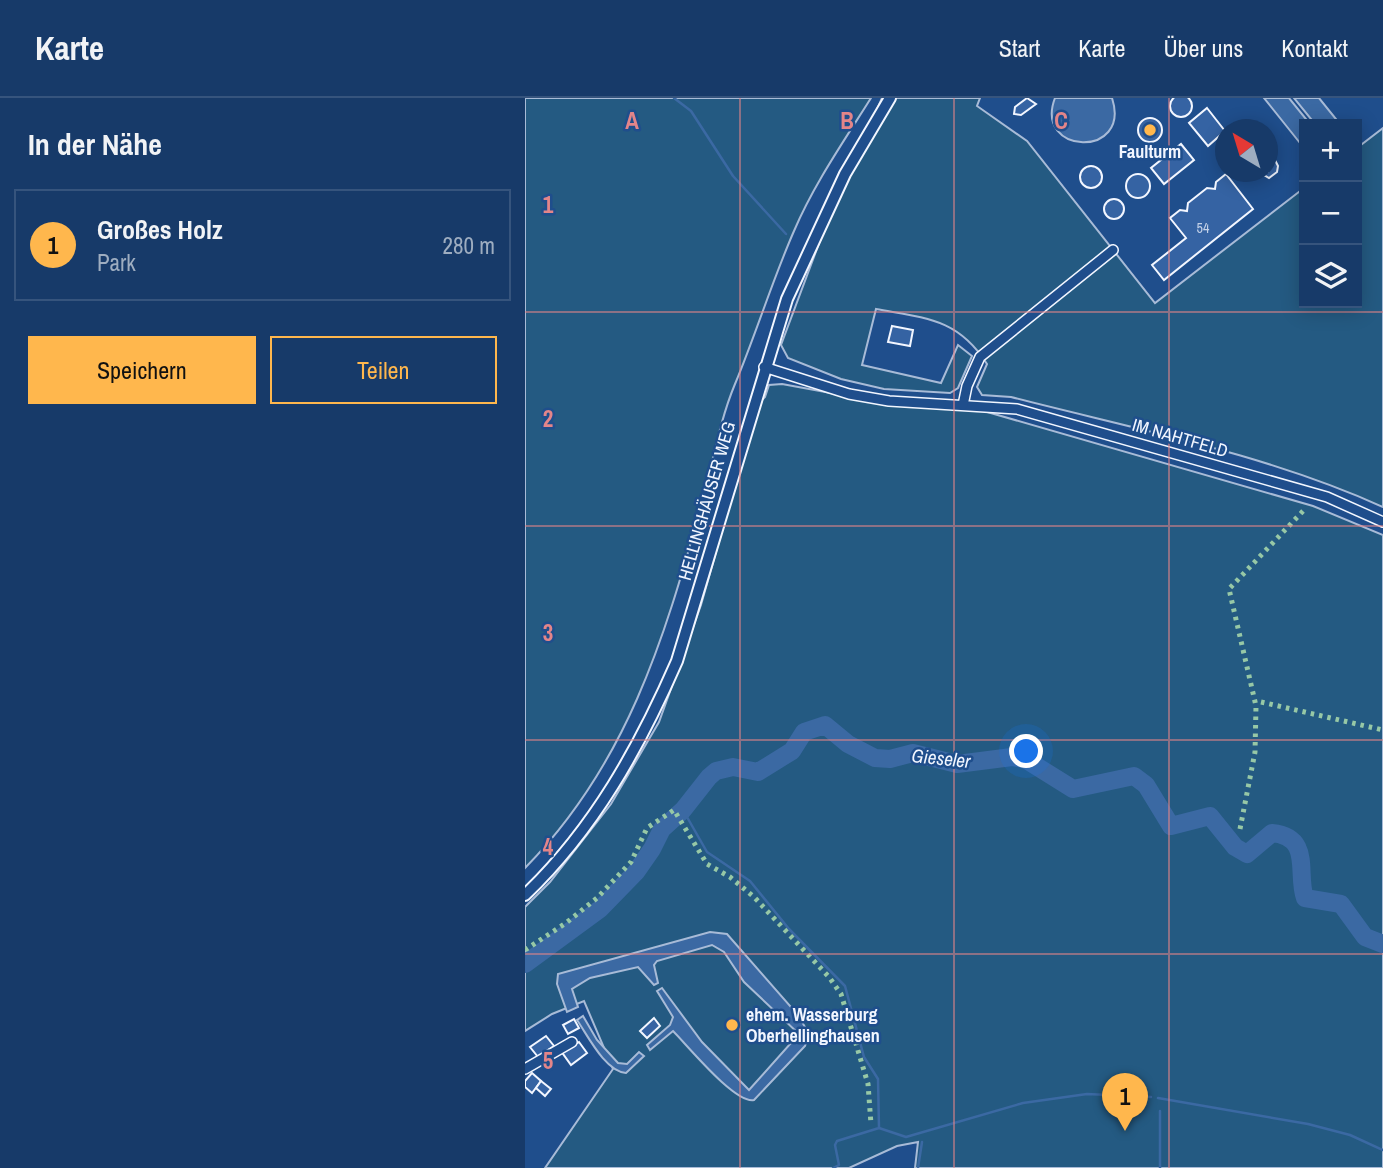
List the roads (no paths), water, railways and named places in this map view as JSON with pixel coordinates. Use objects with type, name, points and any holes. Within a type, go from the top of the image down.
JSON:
[{"type":"street","name":"HELLINGHÄUSER WEG","points":[[525,895],[583,831],[620,778],[652,719],[677,661],[787,299],[832,201],[890,98]]},
{"type":"street","points":[[963,405],[967,386],[980,357],[1113,250]]},
{"type":"street","name":"IM NAHTFELD","points":[[765,368],[849,394],[889,401],[1017,409],[1327,497],[1383,522]]},
{"type":"street","points":[[525,1069],[572,1042]]},
{"type":"waterway","points":[[674,98],[691,111],[733,176],[786,234]]},
{"type":"waterway","name":"Gieseler","points":[[525,964],[600,909],[636,872],[662,829],[683,810],[716,771],[733,767],[758,772],[792,751],[804,732],[825,725],[848,744],[875,758],[890,759],[913,753],[957,764],[1012,757],[1025,759],[1073,789],[1134,776],[1146,785],[1171,826],[1210,816],[1235,847],[1247,854],[1272,833],[1293,841],[1301,858],[1305,898],[1341,904],[1365,937],[1383,944]]},
{"type":"waterway","points":[[683,810],[707,852],[750,881],[789,929],[845,986],[864,1057],[878,1079],[879,1128],[837,1141],[835,1145],[839,1165],[833,1168]]},
{"type":"waterway","points":[[879,1128],[906,1137],[1023,1103],[1087,1094],[1151,1097]]},
{"type":"waterway","points":[[1158,1098],[1308,1124],[1350,1135],[1383,1150]]},
{"type":"waterway","points":[[1160,1111],[1160,1168]]},
{"type":"waterway","points":[[918,1168],[922,1142]]},
{"type":"place","name":"Faulturm","points":[[1150,130]]},
{"type":"place","name":"ehem. Wasserburg Oberhellinghausen","points":[[732,1025]]},
{"type":"place","name":"Großes Holz","points":[[1125,1131]]}]
